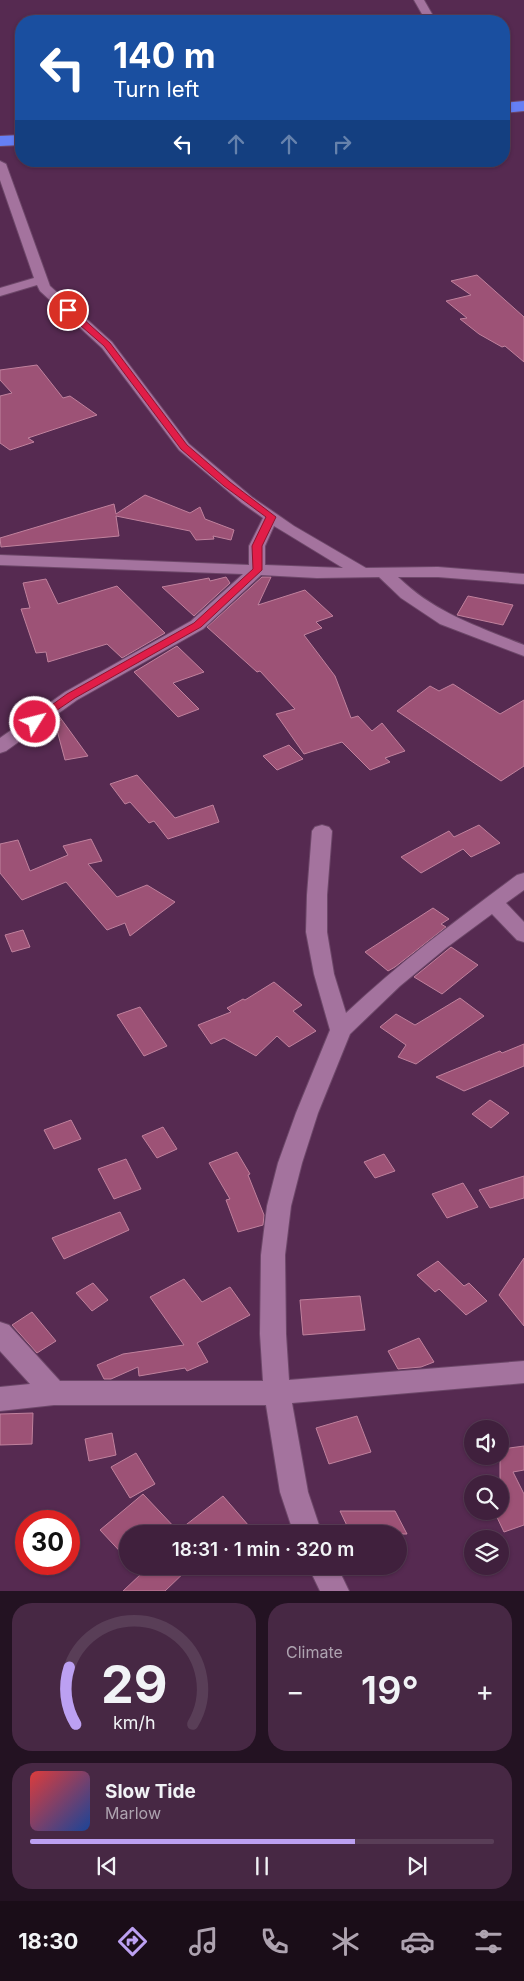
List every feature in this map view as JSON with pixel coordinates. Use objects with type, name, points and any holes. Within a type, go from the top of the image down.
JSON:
[{"type":"highway","points":[[510,107],[524,106]]},
{"type":"highway","points":[[0,141],[15,140]]},
{"type":"street","points":[[419,0],[427,15]]},
{"type":"street","points":[[0,164],[44,288],[107,345],[184,447],[227,484],[271,517],[363,573]]},
{"type":"street","points":[[0,292],[40,280]]},
{"type":"street","points":[[258,570],[257,546],[271,517]]},
{"type":"street","points":[[0,560],[317,574],[438,572],[524,579]]},
{"type":"street","points":[[0,747],[71,696],[197,625],[258,570]]},
{"type":"street","points":[[383,572],[407,596],[446,620],[524,651]]},
{"type":"street","points":[[322,831],[316,917],[324,975],[341,1030]]},
{"type":"street","points":[[305,1525],[294,1492],[277,1393],[273,1291],[274,1255],[279,1206],[290,1163],[307,1113],[341,1030],[393,981],[524,880]]},
{"type":"street","points":[[494,902],[524,935]]},
{"type":"street","points":[[0,1333],[54,1393]]},
{"type":"street","points":[[0,1399],[54,1393],[277,1393],[524,1372]]},
{"type":"street","points":[[327,1575],[335,1591]]},
{"type":"building","points":[[477,275],[524,317],[524,362],[505,346],[502,347],[479,334],[460,319],[467,318],[446,301],[471,295],[451,281]]},
{"type":"building","points":[[37,365],[63,398],[70,396],[97,415],[28,438],[34,442],[10,450],[0,443],[0,396],[12,393],[0,380],[0,370]]},
{"type":"building","points":[[145,495],[190,513],[200,507],[205,519],[234,530],[231,540],[213,536],[214,539],[196,540],[190,531],[116,516],[119,536],[1,547],[0,538],[114,504],[116,514]]},
{"type":"building","points":[[226,577],[230,583],[194,616],[162,587],[209,578],[210,581]]},
{"type":"building","points":[[262,577],[271,577],[258,605],[305,590],[333,616],[316,622],[322,628],[304,635],[335,676],[351,718],[358,716],[372,731],[382,723],[405,751],[385,758],[390,762],[370,770],[342,742],[304,754],[276,714],[295,709],[260,671],[257,672],[207,627]]},
{"type":"building","points":[[46,579],[58,604],[117,586],[165,633],[122,658],[107,644],[48,662],[46,652],[36,653],[21,609],[30,608],[23,583]]},
{"type":"building","points":[[468,596],[513,605],[503,625],[457,615]]},
{"type":"building","points":[[177,646],[204,672],[173,683],[199,709],[178,717],[134,672]]},
{"type":"building","points":[[453,684],[500,714],[524,700],[524,766],[501,781],[397,711],[430,686],[439,691]]},
{"type":"building","points":[[59,716],[88,756],[65,760],[54,719]]},
{"type":"building","points":[[289,745],[303,759],[277,770],[263,756]]},
{"type":"building","points":[[137,775],[175,818],[213,805],[219,822],[168,839],[154,821],[149,823],[130,802],[125,804],[110,784]]},
{"type":"building","points":[[479,825],[500,843],[471,857],[463,849],[421,873],[401,857],[449,831],[454,837]]},
{"type":"building","points":[[91,839],[102,861],[88,864],[117,897],[147,885],[175,902],[130,936],[125,923],[107,930],[66,882],[22,900],[0,873],[0,844],[18,840],[30,871],[68,855],[63,846]]},
{"type":"building","points":[[433,908],[449,919],[441,924],[446,927],[395,967],[388,971],[365,952]]},
{"type":"building","points":[[23,930],[30,947],[12,952],[5,935]]},
{"type":"building","points":[[451,947],[478,965],[442,994],[414,977]]},
{"type":"building","points":[[274,982],[302,1005],[293,1011],[316,1031],[289,1047],[277,1036],[256,1056],[224,1038],[211,1044],[198,1025],[231,1012],[227,1008],[243,999],[245,1000]]},
{"type":"building","points":[[460,998],[484,1016],[416,1064],[398,1057],[406,1045],[380,1027],[396,1014],[415,1025]]},
{"type":"building","points":[[140,1007],[167,1046],[144,1056],[117,1015]]},
{"type":"building","points":[[524,1044],[524,1066],[464,1091],[436,1077],[500,1051],[502,1053]]},
{"type":"building","points":[[490,1100],[509,1113],[491,1128],[472,1114]]},
{"type":"building","points":[[71,1120],[81,1139],[54,1149],[44,1130]]},
{"type":"building","points":[[163,1127],[177,1149],[157,1158],[142,1136]]},
{"type":"building","points":[[237,1152],[250,1174],[248,1175],[264,1215],[263,1225],[238,1232],[226,1200],[230,1199],[209,1163]]},
{"type":"building","points":[[384,1154],[395,1171],[375,1178],[364,1162]]},
{"type":"building","points":[[126,1159],[141,1189],[114,1199],[98,1169]]},
{"type":"building","points":[[524,1176],[524,1198],[490,1208],[479,1190]]},
{"type":"building","points":[[463,1183],[478,1207],[447,1218],[432,1194]]},
{"type":"building","points":[[120,1212],[129,1230],[64,1259],[52,1238]]},
{"type":"building","points":[[524,1258],[524,1326],[499,1295]]},
{"type":"building","points":[[438,1261],[464,1286],[469,1283],[487,1301],[466,1315],[439,1289],[435,1292],[417,1275]]},
{"type":"building","points":[[184,1279],[202,1302],[230,1287],[250,1315],[197,1343],[208,1362],[187,1371],[185,1368],[139,1376],[138,1367],[111,1379],[104,1379],[97,1365],[123,1354],[184,1345],[150,1297]]},
{"type":"building","points":[[93,1283],[108,1300],[92,1311],[76,1293]]},
{"type":"building","points":[[360,1296],[365,1330],[303,1335],[300,1300]]},
{"type":"building","points":[[32,1312],[56,1341],[37,1353],[12,1325]]},
{"type":"building","points":[[419,1338],[434,1362],[421,1367],[398,1369],[388,1351]]},
{"type":"building","points":[[33,1413],[32,1444],[0,1445],[0,1414]]},
{"type":"building","points":[[357,1416],[371,1452],[329,1464],[316,1428]]},
{"type":"building","points":[[112,1433],[116,1455],[89,1461],[85,1439]]},
{"type":"building","points":[[524,1446],[524,1470],[513,1472],[524,1494],[524,1525],[509,1530],[503,1530],[498,1520],[509,1520],[509,1475],[500,1475],[500,1465],[509,1465],[509,1448]]},
{"type":"building","points":[[136,1453],[155,1484],[130,1498],[111,1467]]},
{"type":"building","points":[[143,1494],[172,1525],[119,1525],[119,1550],[100,1530]]},
{"type":"building","points":[[223,1496],[248,1525],[186,1525]]},
{"type":"building","points":[[340,1511],[395,1511],[402,1525],[347,1525]]},
{"type":"building","points":[[140,1575],[182,1575],[165,1591],[123,1591]]},
{"type":"route","points":[[35,722],[71,696],[106,675],[197,625],[258,570],[257,546],[271,517],[227,484],[184,447],[127,369],[107,345],[68,310]]}]
